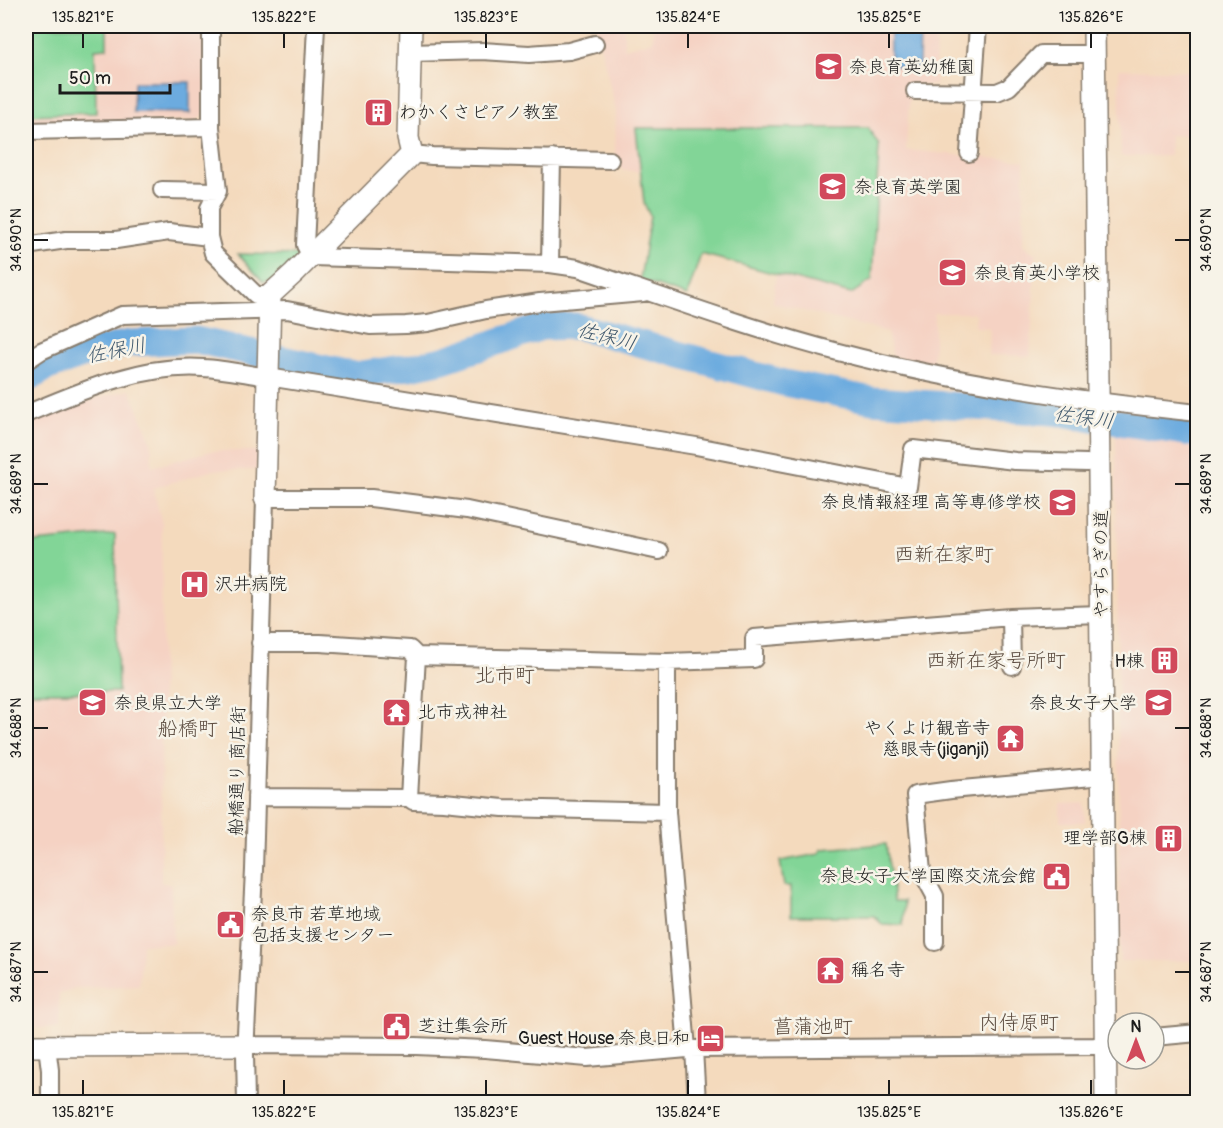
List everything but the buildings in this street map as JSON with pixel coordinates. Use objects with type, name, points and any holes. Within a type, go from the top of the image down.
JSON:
[{"type":"street","points":[[211,26],[211,128],[219,191],[209,208],[209,237],[213,253],[256,296],[287,310],[313,313],[370,326],[428,323],[486,310],[540,302],[594,299],[650,292]]},
{"type":"street","points":[[311,257],[305,245],[316,26]]},
{"type":"street","points":[[411,26],[408,138],[412,154]]},
{"type":"street","points":[[969,153],[978,26]]},
{"type":"street","name":"やすらぎの道","points":[[1094,26],[1103,776],[1111,1011]]},
{"type":"street","points":[[410,53],[482,51],[529,54],[569,51],[595,44]]},
{"type":"street","points":[[915,91],[997,92],[1009,87],[1041,54],[1095,54]]},
{"type":"street","points":[[26,131],[211,128]]},
{"type":"street","points":[[610,160],[412,154],[311,257],[270,303],[265,498],[370,498],[467,510],[659,551]]},
{"type":"street","points":[[550,264],[552,158]]},
{"type":"street","points":[[162,189],[219,191]]},
{"type":"street","points":[[26,246],[66,240],[116,240],[169,232],[209,237]]},
{"type":"street","points":[[311,257],[550,264],[578,268],[759,330],[916,371],[1099,405],[1197,413]]},
{"type":"street","points":[[26,361],[41,351],[122,315],[270,303]]},
{"type":"street","points":[[26,414],[103,383],[159,370],[203,368],[268,376],[696,446],[908,487],[914,448],[1015,460],[1087,464]]},
{"type":"street","name":"船橋通り 商店街","points":[[246,1102],[265,498]]},
{"type":"street","points":[[417,656],[667,662],[754,659],[754,638],[1011,617],[1101,614]]},
{"type":"street","points":[[1011,617],[1012,666]]},
{"type":"street","points":[[260,643],[320,643],[411,649],[417,656],[409,798]]},
{"type":"street","points":[[667,662],[667,812],[697,1102]]},
{"type":"street","points":[[935,942],[935,896],[921,872],[915,795],[1103,776]]},
{"type":"street","points":[[256,797],[409,798],[413,801],[503,808],[667,812]]},
{"type":"street","points":[[1166,1035],[1197,1033]]},
{"type":"street","points":[[26,1046],[416,1047],[485,1049],[587,1058],[691,1049],[1095,1047],[1106,1044]]},
{"type":"street","points":[[47,1046],[50,1102]]},
{"type":"street","name":"やすらぎの道","points":[[1106,1102],[1109,1071]]},
{"type":"shaded area","points":[[26,26],[207,26],[209,109],[198,120],[26,126]]},
{"type":"shaded area","name":"奈良育英学園","points":[[596,26],[624,26],[624,48],[653,41],[653,26],[936,26],[935,85],[910,85],[906,150],[1024,161],[1023,245],[1036,254],[1030,356],[989,355],[990,328],[975,327],[976,313],[934,313],[932,364],[893,357],[887,332],[773,303],[776,274],[701,254],[687,296],[640,280],[650,216],[644,203],[640,172],[622,170],[615,155],[616,111]]},
{"type":"shaded area","points":[[1119,69],[1197,71],[1197,136],[1170,135],[1170,156],[1121,156]]},
{"type":"shaded area","name":"奈良県立大学","points":[[130,390],[151,441],[152,467],[211,451],[257,451],[258,470],[214,470],[153,488],[162,523],[161,883],[171,884],[173,944],[142,944],[139,985],[75,988],[59,994],[59,1028],[26,1028],[26,423],[46,411]]},
{"type":"shaded area","name":"奈良女子大学","points":[[1116,434],[1197,444],[1197,961],[1120,961]]},
{"type":"shaded area","points":[[1084,803],[1085,822],[1060,822],[1060,804]]},
{"type":"green space","points":[[26,26],[107,26],[107,48],[95,49],[96,113],[26,115]]},
{"type":"green space","points":[[636,128],[868,128],[879,145],[872,280],[851,294],[701,254],[687,296],[640,280],[650,216],[644,203]]},
{"type":"green space","points":[[238,254],[304,255],[279,281],[263,282]]},
{"type":"green space","points":[[115,534],[118,692],[26,692],[26,543]]},
{"type":"green space","points":[[886,844],[894,901],[904,901],[903,925],[882,924],[874,916],[791,916],[791,886],[784,886],[780,861],[819,854],[822,849]]},
{"type":"water","points":[[890,26],[920,26],[919,67],[890,66]]},
{"type":"water","points":[[134,82],[190,82],[190,113],[133,112]]},
{"type":"waterway","name":"佐保川","points":[[26,380],[48,367],[94,351],[130,343],[196,340],[354,375],[443,360],[542,327],[576,326],[784,383],[872,400],[1052,412],[1198,434]]},
{"type":"place","name":"奈良育英幼稚園","points":[[828,67]]},
{"type":"place","name":"わかくさピアノ教室","points":[[378,112]]},
{"type":"place","name":"奈良育英学園","points":[[833,187]]},
{"type":"place","name":"奈良育英小学校","points":[[953,273]]},
{"type":"place","name":"奈良情報経理 高等専修学校","points":[[1062,502]]},
{"type":"place","name":"沢井病院","points":[[194,584]]},
{"type":"place","name":"H棟","points":[[1165,661]]},
{"type":"place","name":"奈良県立大学","points":[[93,703]]},
{"type":"place","name":"奈良女子大学","points":[[1158,703]]},
{"type":"place","name":"北市戎神社","points":[[397,712]]},
{"type":"place","name":"やくよけ観音寺 慈眼寺(jiganji)","points":[[1011,738]]},
{"type":"place","name":"理学部G棟","points":[[1168,838]]},
{"type":"place","name":"奈良女子大学国際交流会館","points":[[1057,876]]},
{"type":"place","name":"奈良市 若草地域 包括支援センター","points":[[230,924]]},
{"type":"place","name":"稱名寺","points":[[830,970]]},
{"type":"place","name":"芝辻集会所","points":[[397,1026]]},
{"type":"place","name":"Guest House 奈良日和","points":[[711,1038]]},
{"type":"district","name":"西新在家町","points":[[944,554]]},
{"type":"district","name":"西新在家号所町","points":[[996,660]]},
{"type":"district","name":"北市町","points":[[505,675]]},
{"type":"district","name":"船橋町","points":[[188,728]]},
{"type":"district","name":"内侍原町","points":[[1019,1022]]},
{"type":"district","name":"菖蒲池町","points":[[813,1026]]}]
